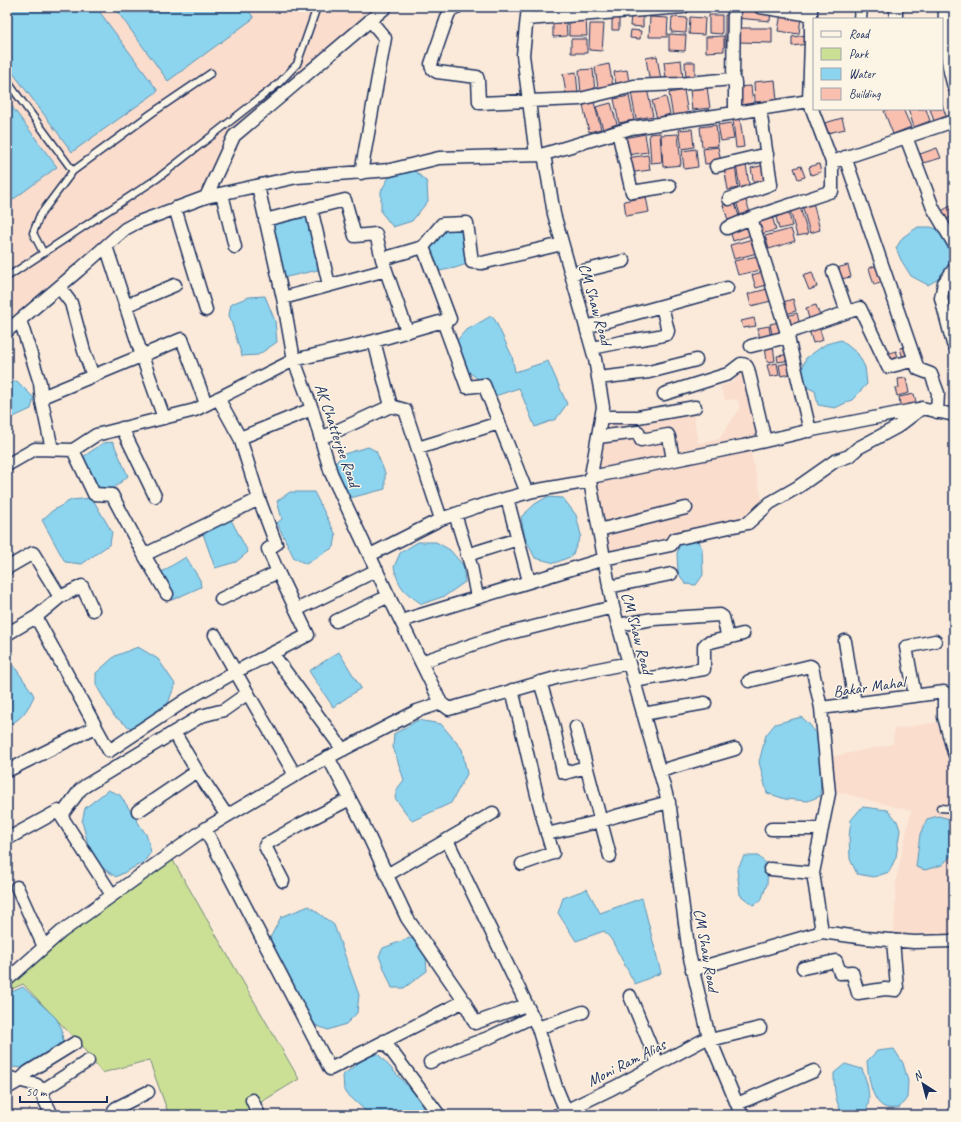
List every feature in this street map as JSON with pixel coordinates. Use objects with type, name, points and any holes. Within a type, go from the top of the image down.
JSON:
[{"type":"street","points":[[206,198],[234,136],[386,7]]},
{"type":"street","points":[[457,7],[451,10],[448,15],[431,64],[432,69],[437,72],[477,77],[480,104],[580,99],[634,86],[733,80]]},
{"type":"street","points":[[528,13],[683,7]]},
{"type":"street","points":[[734,7],[733,80],[735,82],[735,113]]},
{"type":"street","points":[[727,228],[751,218],[832,191],[832,162],[809,101],[813,41],[811,11],[760,7]]},
{"type":"street","points":[[860,18],[861,7]]},
{"type":"street","points":[[896,7],[896,18]]},
{"type":"street","points":[[945,7],[944,28],[949,71],[954,87]]},
{"type":"street","name":"CM Shaw Road","points":[[528,13],[523,55],[529,101],[554,214],[595,359],[603,407],[591,479],[609,587],[618,625],[669,802],[688,954],[692,970],[710,1038],[740,1110]]},
{"type":"street","points":[[361,173],[385,38],[370,20]]},
{"type":"street","points":[[7,331],[125,229],[136,223],[175,208],[206,198],[297,177],[390,170],[439,158],[540,154],[631,128],[809,101]]},
{"type":"street","points":[[729,199],[771,184],[760,109]]},
{"type":"street","points":[[832,162],[954,121]]},
{"type":"street","points":[[618,132],[632,192],[670,186]]},
{"type":"street","points":[[906,137],[934,208],[954,244]]},
{"type":"street","points":[[716,166],[767,154]]},
{"type":"street","points":[[845,157],[918,369],[931,374],[938,393],[937,412]]},
{"type":"street","name":"AK Chatterjee Road","points":[[258,186],[283,298],[294,360],[312,409],[332,473],[389,596],[441,702]]},
{"type":"street","points":[[222,194],[235,247]]},
{"type":"street","points":[[266,220],[345,200],[355,236],[376,234],[384,265],[407,331]]},
{"type":"street","points":[[175,208],[206,310]]},
{"type":"street","points":[[311,208],[329,286]]},
{"type":"street","points":[[751,218],[787,333],[810,431]]},
{"type":"street","points":[[283,298],[329,286],[384,265],[423,247],[442,224],[467,223],[472,262],[482,263],[562,244]]},
{"type":"street","points":[[106,246],[164,418]]},
{"type":"street","points":[[7,465],[35,448],[72,450],[96,435],[195,410],[294,360],[374,341],[450,319],[423,247]]},
{"type":"street","points":[[571,274],[624,261]]},
{"type":"street","points":[[953,344],[941,298],[944,283],[954,269]]},
{"type":"street","points":[[833,272],[847,312]]},
{"type":"street","points":[[125,306],[175,285]]},
{"type":"street","points":[[59,287],[71,303],[84,351],[93,376]]},
{"type":"street","points":[[586,328],[727,288]]},
{"type":"street","points":[[592,348],[666,334],[668,330],[662,306]]},
{"type":"street","points":[[751,346],[783,338],[787,333],[860,308],[888,367],[916,360]]},
{"type":"street","points":[[20,320],[40,383],[52,449]]},
{"type":"street","points":[[443,321],[467,387],[484,385],[527,492]]},
{"type":"street","points":[[42,397],[182,338],[206,404]]},
{"type":"street","points":[[374,341],[391,406]]},
{"type":"street","points":[[598,378],[649,372],[696,360]]},
{"type":"street","points":[[664,394],[728,374],[741,364],[744,364],[748,369],[765,441]]},
{"type":"street","points":[[36,617],[109,751],[186,700],[235,672],[308,635],[268,549],[276,544],[259,499],[240,438],[218,398]]},
{"type":"street","points":[[321,438],[391,406],[405,410],[441,519]]},
{"type":"street","points":[[601,418],[638,417],[695,407]]},
{"type":"street","points":[[401,620],[604,559],[671,545],[675,539],[748,523],[770,503],[798,487],[834,461],[849,456],[858,448],[897,427],[922,408]]},
{"type":"street","points":[[370,554],[441,519],[527,492],[922,408],[954,415]]},
{"type":"street","points":[[240,438],[312,409]]},
{"type":"street","points":[[418,448],[499,423]]},
{"type":"street","points":[[122,428],[155,496]]},
{"type":"street","points":[[598,437],[638,432],[641,440],[668,435],[673,460]]},
{"type":"street","points":[[72,450],[94,494],[112,495],[167,594]]},
{"type":"street","points":[[507,498],[529,581]]},
{"type":"street","points":[[144,554],[259,499]]},
{"type":"street","points":[[599,530],[686,508]]},
{"type":"street","points":[[454,514],[467,555],[477,597]]},
{"type":"street","points":[[467,555],[518,540]]},
{"type":"street","points":[[7,568],[33,553],[60,597]]},
{"type":"street","points":[[296,610],[377,570]]},
{"type":"street","points":[[221,599],[278,572]]},
{"type":"street","points":[[609,587],[671,574]]},
{"type":"street","points":[[7,634],[36,617],[60,597],[82,586],[93,610]]},
{"type":"street","points":[[336,621],[389,596]]},
{"type":"street","points":[[421,662],[498,636],[613,606]]},
{"type":"street","points":[[618,625],[653,619],[720,615],[723,618],[728,638]]},
{"type":"street","points":[[634,681],[704,669],[704,646],[707,643],[743,634]]},
{"type":"street","points":[[216,635],[235,672],[295,775]]},
{"type":"street","points":[[845,641],[855,704]]},
{"type":"street","points":[[916,696],[906,647],[935,641]]},
{"type":"street","points":[[272,653],[343,750]]},
{"type":"street","points":[[7,980],[61,932],[205,829],[295,775],[417,711],[441,702],[449,709],[559,677],[629,663]]},
{"type":"street","points":[[749,681],[810,666],[812,667],[821,708]]},
{"type":"street","points":[[540,682],[553,724],[563,772],[565,773],[586,767]]},
{"type":"street","points":[[512,690],[553,853],[522,864]]},
{"type":"street","name":"Bakar Mahal","points":[[822,932],[813,873],[829,793],[821,708],[944,692],[944,717],[954,753]]},
{"type":"street","points":[[61,816],[80,790],[85,786],[201,716],[224,710],[248,693]]},
{"type":"street","points":[[643,714],[705,703]]},
{"type":"street","points":[[7,771],[95,727]]},
{"type":"street","points":[[576,727],[610,856]]},
{"type":"street","points":[[174,732],[197,772],[227,816]]},
{"type":"street","points":[[660,771],[735,749]]},
{"type":"street","points":[[328,757],[363,824],[407,918],[464,1001],[475,1023],[526,1005]]},
{"type":"street","points":[[138,811],[197,772]]},
{"type":"street","points":[[283,881],[265,846],[266,844],[350,799]]},
{"type":"street","points":[[547,834],[669,802]]},
{"type":"street","points":[[7,838],[58,811],[112,895]]},
{"type":"street","points":[[387,876],[493,814]]},
{"type":"street","points":[[771,829],[822,828]]},
{"type":"street","points":[[205,829],[330,1070],[464,1001]]},
{"type":"street","points":[[447,840],[535,1022],[556,1087],[569,1112]]},
{"type":"street","points":[[770,869],[813,873]]},
{"type":"street","points":[[17,887],[44,947]]},
{"type":"street","points":[[692,970],[822,932],[865,938],[914,942],[954,941]]},
{"type":"street","points":[[803,968],[836,961],[840,973],[852,972],[858,993],[885,989],[896,990],[893,940]]},
{"type":"street","points":[[630,996],[658,1064]]},
{"type":"street","points":[[430,1062],[458,1049],[535,1022],[583,1012]]},
{"type":"street","name":"Moni Ram Alias","points":[[569,1112],[710,1038],[760,1028]]},
{"type":"street","points":[[7,1088],[19,1081],[28,1072],[75,1042]]},
{"type":"street","points":[[384,1042],[439,1115]]},
{"type":"street","points":[[40,1092],[88,1061]]},
{"type":"street","points":[[740,1110],[814,1071]]},
{"type":"street","points":[[7,1077],[37,1085],[52,1115]]},
{"type":"street","points":[[116,1115],[114,1110],[116,1108],[148,1092]]},
{"type":"street","points":[[252,1100],[259,1115]]},
{"type":"lane","points":[[7,277],[158,178],[278,83],[297,64],[317,7]]},
{"type":"lane","points":[[43,252],[33,233],[40,214],[73,171],[152,113],[211,73]]},
{"type":"lane","points":[[7,81],[73,171]]},
{"type":"lane","points":[[940,808],[954,809]]},
{"type":"shaded area","points":[[7,7],[380,7],[229,135],[202,190],[129,217],[7,321]]},
{"type":"shaded area","points":[[743,365],[760,438],[748,441],[763,503],[744,521],[668,542],[607,554],[604,519],[594,470],[604,420],[693,411],[698,443],[719,439],[740,408],[737,399],[725,400],[720,386],[734,382]]},
{"type":"shaded area","points":[[939,722],[947,751],[954,763],[954,935],[894,936],[896,880],[911,811],[834,791],[830,757],[893,744],[894,729]]},
{"type":"green space","points":[[171,857],[299,1079],[240,1115],[169,1115],[149,1060],[102,1073],[80,1044],[23,984],[12,989],[7,984],[62,934]]},
{"type":"water","points":[[7,7],[96,7],[158,91],[72,152],[7,65]]},
{"type":"water","points":[[114,7],[246,7],[254,18],[168,81]]},
{"type":"water","points":[[7,100],[57,167],[7,204]]},
{"type":"water","points":[[414,170],[427,182],[428,201],[412,221],[393,227],[381,212],[381,191],[389,177]]},
{"type":"water","points":[[309,217],[318,255],[318,270],[282,278],[270,224]]},
{"type":"water","points":[[463,226],[470,263],[455,268],[434,272],[429,247],[445,227]]},
{"type":"water","points":[[918,227],[931,227],[942,231],[952,247],[954,261],[945,275],[928,285],[911,276],[901,260],[896,248],[903,237]]},
{"type":"water","points":[[265,296],[275,321],[277,342],[258,355],[242,356],[229,315],[231,304],[249,297]]},
{"type":"water","points":[[491,316],[495,320],[512,356],[515,372],[548,361],[567,404],[556,419],[535,427],[519,388],[495,396],[477,378],[463,368],[453,345],[465,331]]},
{"type":"water","points":[[841,340],[858,354],[865,367],[867,384],[852,400],[835,408],[818,405],[815,391],[802,385],[800,374],[806,358],[826,344]]},
{"type":"water","points":[[17,381],[34,398],[31,409],[7,420],[7,385]]},
{"type":"water","points":[[113,442],[128,476],[114,488],[99,491],[83,457],[103,443]]},
{"type":"water","points":[[368,447],[376,451],[385,473],[385,489],[350,498],[339,482],[334,464],[344,454]]},
{"type":"water","points":[[290,492],[314,492],[336,535],[334,547],[306,564],[294,558],[277,523],[282,519],[277,501]]},
{"type":"water","points":[[547,497],[563,498],[576,515],[581,535],[572,556],[555,563],[535,558],[525,538],[521,517],[535,504]]},
{"type":"water","points":[[92,498],[112,532],[110,544],[82,564],[65,562],[42,520],[52,511],[71,500]]},
{"type":"water","points":[[229,516],[248,552],[236,562],[215,568],[201,528]]},
{"type":"water","points":[[688,540],[697,540],[702,548],[703,575],[696,585],[685,584],[678,572],[677,554],[679,546]]},
{"type":"water","points":[[418,542],[436,542],[450,550],[463,565],[465,582],[445,596],[422,604],[403,589],[400,585],[394,567],[400,553]]},
{"type":"water","points":[[186,557],[200,580],[201,587],[172,600],[158,574]]},
{"type":"water","points":[[138,647],[158,659],[175,684],[165,712],[133,730],[114,716],[96,685],[96,673],[115,656]]},
{"type":"water","points":[[339,652],[361,688],[333,707],[309,671]]},
{"type":"water","points":[[14,666],[34,696],[24,714],[16,721],[7,725],[7,667]]},
{"type":"water","points":[[801,717],[810,725],[816,736],[821,753],[820,796],[808,801],[785,799],[767,793],[759,762],[766,735],[775,724]]},
{"type":"water","points":[[418,720],[441,724],[462,749],[467,774],[451,803],[412,821],[395,798],[397,789],[404,780],[393,747],[394,734]]},
{"type":"water","points":[[108,790],[120,795],[147,836],[151,852],[144,862],[116,877],[100,866],[88,844],[82,822],[85,808]]},
{"type":"water","points":[[862,807],[888,810],[897,821],[900,830],[896,857],[889,872],[874,877],[857,874],[850,859],[849,837],[851,820]]},
{"type":"water","points":[[938,816],[954,820],[954,851],[942,865],[925,870],[916,867],[920,834],[927,819]]},
{"type":"water","points":[[744,856],[758,856],[768,865],[767,884],[761,901],[753,905],[740,895],[737,870]]},
{"type":"water","points":[[587,889],[600,913],[642,898],[661,973],[635,984],[611,939],[604,931],[576,941],[558,913],[563,898]]},
{"type":"water","points":[[309,906],[334,925],[359,995],[357,1013],[346,1024],[328,1030],[315,1025],[288,978],[270,938],[281,917]]},
{"type":"water","points":[[410,938],[417,941],[426,957],[427,971],[404,988],[392,988],[379,956],[383,948]]},
{"type":"water","points":[[23,987],[56,1018],[62,1029],[63,1043],[25,1068],[10,1067],[7,1064],[7,994]]},
{"type":"water","points":[[894,1049],[903,1063],[908,1081],[907,1098],[899,1108],[887,1108],[877,1101],[871,1088],[867,1061],[877,1051]]},
{"type":"water","points":[[378,1054],[416,1095],[423,1107],[415,1115],[370,1115],[344,1091],[343,1075],[366,1057]]},
{"type":"water","points":[[845,1064],[862,1069],[864,1074],[869,1099],[863,1115],[843,1115],[838,1105],[834,1073]]},
{"type":"building","points":[[737,7],[771,10],[770,21],[736,18]]},
{"type":"building","points":[[951,7],[954,7],[954,25],[952,25]]},
{"type":"building","points":[[781,13],[801,16],[799,34],[778,31]]},
{"type":"building","points":[[631,15],[643,15],[643,27],[630,26]]},
{"type":"building","points":[[709,15],[722,15],[722,34],[709,33]]},
{"type":"building","points":[[725,15],[734,15],[733,47],[725,47]]},
{"type":"building","points":[[612,17],[619,17],[619,30],[612,30]]},
{"type":"building","points":[[650,17],[668,18],[667,37],[649,37]]},
{"type":"building","points":[[672,17],[687,18],[686,33],[671,32]]},
{"type":"building","points":[[690,17],[705,18],[704,35],[689,34]]},
{"type":"building","points":[[586,19],[587,36],[569,36],[569,20]]},
{"type":"building","points":[[553,20],[566,20],[567,36],[553,37]]},
{"type":"building","points":[[590,24],[604,24],[602,51],[589,50]]},
{"type":"building","points":[[738,28],[772,28],[772,43],[738,42]]},
{"type":"building","points":[[949,29],[954,29],[954,48],[951,48]]},
{"type":"building","points":[[631,30],[641,31],[640,39],[630,38]]},
{"type":"building","points":[[669,34],[686,35],[685,51],[669,50]]},
{"type":"building","points":[[807,35],[808,44],[792,46],[792,37]]},
{"type":"building","points":[[724,36],[724,51],[706,52],[706,37]]},
{"type":"building","points":[[571,39],[587,39],[587,53],[571,53]]},
{"type":"building","points":[[657,56],[661,81],[650,84],[646,58]]},
{"type":"building","points":[[681,60],[683,78],[666,79],[664,62]]},
{"type":"building","points":[[685,62],[695,62],[695,80],[686,80]]},
{"type":"building","points":[[609,64],[613,86],[598,88],[595,67]]},
{"type":"building","points":[[593,69],[595,93],[581,94],[579,70]]},
{"type":"building","points":[[627,70],[629,82],[616,84],[614,72]]},
{"type":"building","points":[[576,72],[578,93],[566,94],[563,74]]},
{"type":"building","points":[[775,80],[777,101],[755,102],[754,82]]},
{"type":"building","points":[[751,86],[753,104],[737,106],[735,87]]},
{"type":"building","points":[[707,87],[710,108],[692,110],[690,89]]},
{"type":"building","points":[[647,89],[653,116],[636,119],[631,92]]},
{"type":"building","points":[[684,90],[688,114],[673,117],[669,93]]},
{"type":"building","points":[[629,96],[634,120],[619,123],[614,99]]},
{"type":"building","points":[[666,97],[670,114],[657,118],[652,101]]},
{"type":"building","points":[[594,102],[601,129],[589,132],[583,105]]},
{"type":"building","points":[[611,103],[617,124],[603,129],[596,107]]},
{"type":"building","points":[[943,107],[946,116],[934,121],[930,110],[943,110]]},
{"type":"building","points":[[903,110],[911,127],[893,134],[884,111]]},
{"type":"building","points":[[908,110],[926,110],[930,121],[914,127]]},
{"type":"building","points":[[842,118],[845,129],[828,133],[825,123]]},
{"type":"building","points":[[740,119],[744,147],[736,148],[733,120]]},
{"type":"building","points":[[731,123],[734,139],[721,141],[718,125]]},
{"type":"building","points":[[716,125],[718,146],[702,147],[700,127]]},
{"type":"building","points":[[692,129],[694,147],[682,149],[679,130]]},
{"type":"building","points":[[660,133],[662,162],[651,163],[649,134]]},
{"type":"building","points":[[645,134],[648,152],[627,155],[624,138]]},
{"type":"building","points":[[678,134],[681,165],[663,167],[661,135]]},
{"type":"building","points":[[718,147],[721,162],[705,164],[703,149]]},
{"type":"building","points":[[937,148],[941,158],[923,163],[920,154]]},
{"type":"building","points":[[696,149],[698,167],[684,169],[682,151]]},
{"type":"building","points":[[648,155],[650,170],[628,173],[626,158]]},
{"type":"building","points":[[746,164],[750,192],[741,194],[736,165]]},
{"type":"building","points":[[819,164],[821,172],[811,175],[809,167]]},
{"type":"building","points":[[735,165],[738,188],[728,190],[724,167]]},
{"type":"building","points":[[765,165],[768,182],[754,185],[751,168]]},
{"type":"building","points":[[801,166],[805,177],[798,179],[794,168]]},
{"type":"building","points":[[646,197],[649,212],[626,216],[624,201]]},
{"type":"building","points":[[745,198],[752,218],[742,221],[736,201]]},
{"type":"building","points":[[734,201],[741,222],[730,226],[723,205]]},
{"type":"building","points":[[813,202],[820,230],[810,233],[802,205]]},
{"type":"building","points":[[954,204],[954,215],[943,222],[938,213]]},
{"type":"building","points":[[800,207],[808,234],[797,236],[790,210]]},
{"type":"building","points":[[788,210],[792,226],[779,229],[775,213]]},
{"type":"building","points":[[772,216],[776,230],[761,234],[757,220]]},
{"type":"building","points":[[751,223],[754,234],[733,241],[730,230]]},
{"type":"building","points":[[791,229],[795,241],[769,249],[765,236]]},
{"type":"building","points":[[757,238],[761,252],[734,259],[730,245]]},
{"type":"building","points":[[762,255],[765,269],[738,275],[734,261]]},
{"type":"building","points":[[848,265],[851,277],[840,279],[837,268]]},
{"type":"building","points":[[878,265],[883,282],[874,285],[869,268]]},
{"type":"building","points":[[766,271],[770,284],[756,288],[752,275]]},
{"type":"building","points":[[812,272],[817,287],[809,290],[803,275]]},
{"type":"building","points":[[767,289],[771,301],[751,306],[748,294]]},
{"type":"building","points":[[793,299],[796,311],[783,315],[780,303]]},
{"type":"building","points":[[816,305],[821,319],[810,322],[806,308]]},
{"type":"building","points":[[797,313],[800,326],[787,330],[784,317]]},
{"type":"building","points":[[754,318],[756,326],[743,328],[741,321]]},
{"type":"building","points":[[779,322],[782,337],[773,339],[770,324]]},
{"type":"building","points":[[818,323],[823,340],[813,343],[808,326]]},
{"type":"building","points":[[769,326],[771,339],[760,341],[758,328]]},
{"type":"building","points":[[773,345],[775,361],[767,362],[765,346]]},
{"type":"building","points":[[910,345],[914,359],[904,362],[900,348]]},
{"type":"building","points":[[896,351],[900,362],[889,365],[886,354]]},
{"type":"building","points":[[790,354],[791,360],[778,362],[777,356]]},
{"type":"building","points":[[791,362],[793,373],[781,376],[779,365]]},
{"type":"building","points":[[777,363],[779,375],[770,377],[767,365]]},
{"type":"building","points":[[906,378],[909,393],[897,396],[895,388],[899,388],[898,379]]},
{"type":"building","points":[[914,394],[917,406],[901,410],[899,397]]}]
